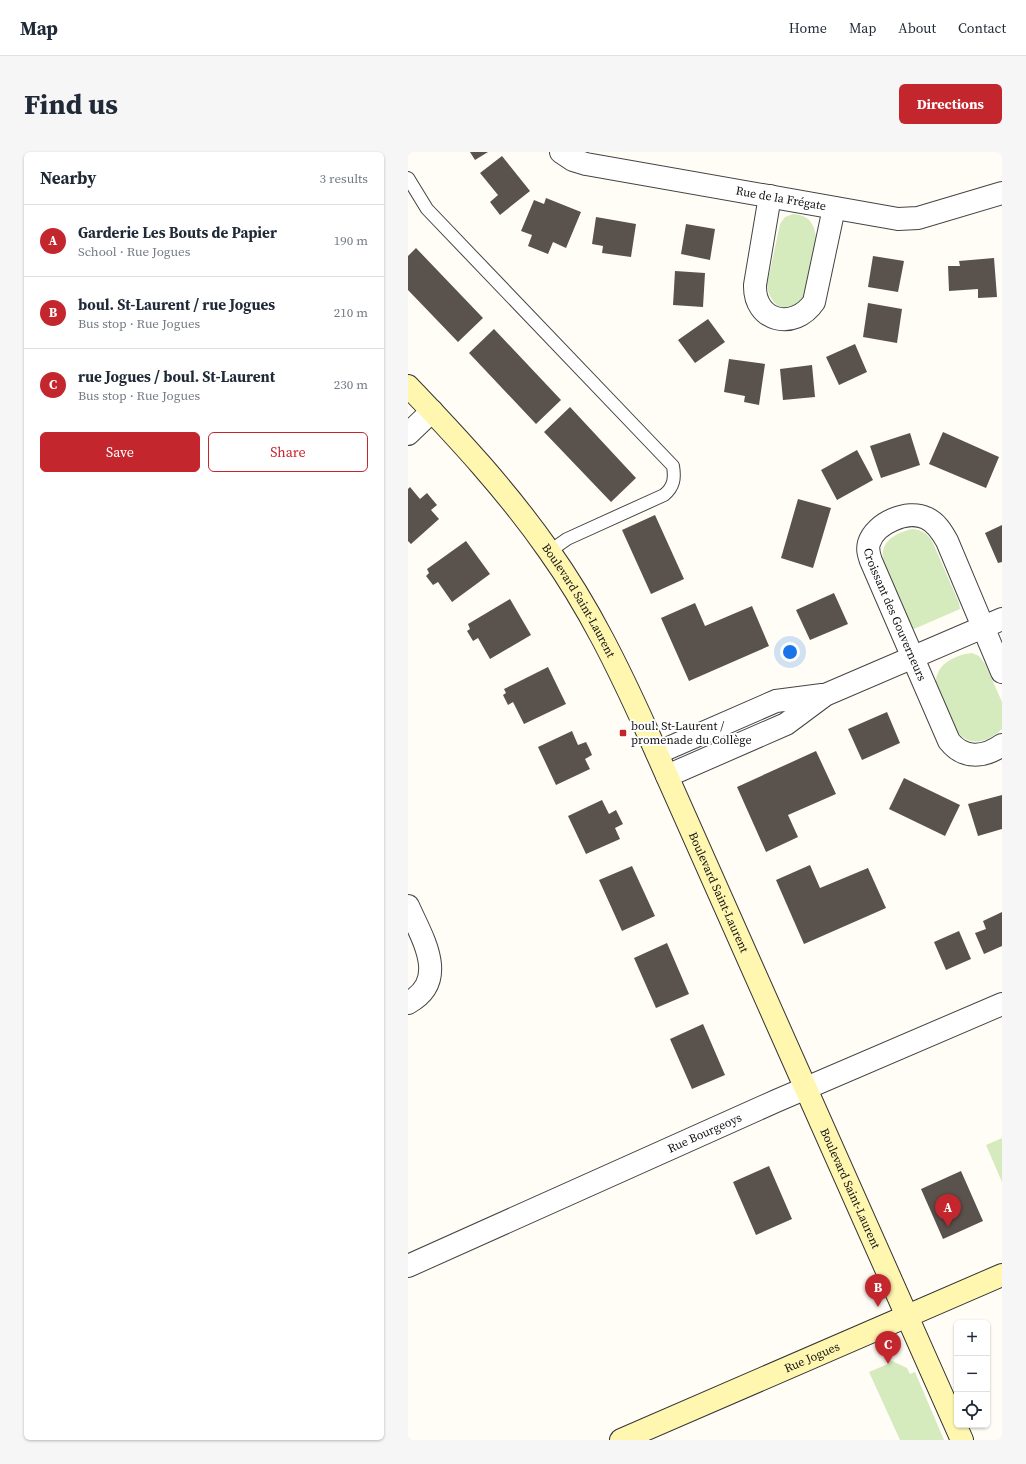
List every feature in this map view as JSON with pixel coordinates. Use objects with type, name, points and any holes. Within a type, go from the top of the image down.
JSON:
[{"type":"street","name":"Rue de la Frégate","points":[[561,152],[572,160],[586,164],[898,219],[910,219],[927,216],[1002,193]]},
{"type":"street","points":[[770,196],[755,292],[757,301],[766,313],[782,320],[801,316],[814,302],[834,208]]},
{"type":"street","name":"Boulevard Saint-Laurent","points":[[408,386],[503,489],[550,551],[602,636],[668,776],[962,1440]]},
{"type":"street","points":[[408,434],[432,411]]},
{"type":"street","name":"Croissant des Gouverneurs","points":[[1002,672],[992,623],[941,531],[927,518],[919,515],[908,516],[884,525],[875,533],[869,542],[868,549],[871,562],[911,658],[949,741],[954,748],[963,754],[974,755],[986,753],[1002,745]]},
{"type":"street","points":[[668,776],[786,724],[825,695],[992,623]]},
{"type":"street","points":[[657,753],[776,701],[825,695]]},
{"type":"street","points":[[408,906],[428,952],[431,964],[428,982],[424,991],[408,1003]]},
{"type":"street","name":"Rue Bourgeoys","points":[[408,1266],[807,1088],[1002,1004]]},
{"type":"street","name":"Rue Jogues","points":[[621,1440],[1002,1275]]},
{"type":"lane","points":[[408,178],[427,209],[673,466],[674,483],[671,490],[664,495],[567,539],[550,551]]},
{"type":"green space","points":[[793,214],[803,216],[812,223],[816,237],[805,293],[795,306],[783,308],[777,305],[773,300],[769,294],[767,285],[780,224],[785,217]]},
{"type":"green space","points":[[912,529],[925,533],[933,543],[959,603],[960,609],[914,629],[911,626],[883,560],[884,548],[890,539],[900,533]]},
{"type":"green space","points":[[972,653],[979,656],[985,664],[1002,702],[1002,729],[992,737],[980,741],[963,738],[958,733],[936,684],[939,671],[942,666],[953,658]]},
{"type":"green space","points":[[1002,1138],[1002,1182],[986,1145]]},
{"type":"green space","points":[[890,1360],[907,1368],[910,1374],[915,1372],[944,1440],[900,1440],[869,1372],[888,1364],[888,1361]]},
{"type":"building","points":[[470,152],[488,152],[475,160]]},
{"type":"building","points":[[502,156],[530,191],[500,215],[490,202],[498,195],[480,173]]},
{"type":"building","points":[[546,198],[581,212],[566,248],[553,242],[548,254],[528,246],[532,235],[521,231],[534,200],[544,204]]},
{"type":"building","points":[[596,217],[636,224],[631,257],[602,253],[603,246],[592,244]]},
{"type":"building","points":[[686,224],[715,229],[710,260],[681,254]]},
{"type":"building","points":[[416,248],[483,318],[458,342],[408,290],[408,256]]},
{"type":"building","points":[[873,256],[904,261],[898,292],[868,287]]},
{"type":"building","points":[[994,258],[997,297],[978,298],[978,289],[949,291],[948,266],[960,266],[959,261]]},
{"type":"building","points":[[675,271],[705,273],[703,307],[673,305]]},
{"type":"building","points":[[868,303],[902,309],[897,343],[863,337]]},
{"type":"building","points":[[708,319],[725,342],[695,363],[678,340]]},
{"type":"building","points":[[494,329],[561,400],[536,424],[469,353]]},
{"type":"building","points":[[855,344],[867,372],[839,385],[826,357]]},
{"type":"building","points":[[729,359],[765,364],[759,405],[744,402],[745,396],[724,392]]},
{"type":"building","points":[[812,365],[815,397],[783,400],[780,369]]},
{"type":"building","points":[[570,407],[636,478],[611,502],[544,432]]},
{"type":"building","points":[[943,432],[999,457],[986,488],[929,464]]},
{"type":"building","points":[[910,433],[920,465],[881,478],[870,446]]},
{"type":"building","points":[[857,450],[873,480],[837,500],[821,470]]},
{"type":"building","points":[[410,487],[420,499],[427,493],[437,505],[431,510],[439,519],[411,544],[408,541],[408,489]]},
{"type":"building","points":[[798,499],[831,508],[813,568],[781,558]]},
{"type":"building","points":[[655,515],[684,579],[651,594],[622,530]]},
{"type":"building","points":[[1002,525],[1002,562],[998,563],[985,533]]},
{"type":"building","points":[[466,541],[490,574],[452,602],[438,582],[433,585],[426,576],[429,573],[427,569]]},
{"type":"building","points":[[834,593],[848,624],[810,640],[796,610]]},
{"type":"building","points":[[510,599],[531,635],[490,659],[478,638],[473,641],[467,631],[470,629],[468,624]]},
{"type":"building","points":[[695,603],[705,626],[752,606],[769,646],[689,681],[661,618]]},
{"type":"building","points":[[548,667],[566,704],[524,724],[513,702],[508,705],[503,695],[506,693],[504,689]]},
{"type":"building","points":[[887,712],[900,743],[862,760],[848,729]]},
{"type":"building","points":[[572,731],[578,745],[586,742],[589,748],[592,755],[585,759],[590,769],[556,785],[538,747]]},
{"type":"building","points":[[816,751],[836,794],[788,815],[798,837],[766,852],[737,787]]},
{"type":"building","points":[[904,778],[960,805],[945,836],[889,809]]},
{"type":"building","points":[[1002,795],[1002,829],[978,836],[968,804]]},
{"type":"building","points":[[602,800],[609,814],[616,810],[623,824],[615,828],[620,839],[586,854],[568,816]]},
{"type":"building","points":[[810,865],[820,888],[868,868],[886,908],[804,944],[776,880]]},
{"type":"building","points":[[632,866],[655,916],[622,931],[599,880]]},
{"type":"building","points":[[1002,912],[1002,946],[984,954],[975,933],[986,929],[983,921]]},
{"type":"building","points":[[959,931],[971,959],[946,970],[934,942]]},
{"type":"building","points":[[667,943],[689,994],[656,1008],[634,958]]},
{"type":"building","points":[[703,1024],[725,1075],[692,1089],[670,1039]]},
{"type":"building","points":[[769,1166],[792,1219],[756,1235],[733,1182]]},
{"type":"building","points":[[961,1171],[983,1221],[943,1239],[921,1189]]},
{"type":"place","name":"boul. St-Laurent / promenade du Collège","points":[[623,733]]},
{"type":"place","name":"Garderie Les Bouts de Papier","points":[[948,1227]]},
{"type":"place","name":"boul. St-Laurent / rue Jogues","points":[[878,1307]]},
{"type":"place","name":"rue Jogues / boul. St-Laurent","points":[[888,1364]]}]
